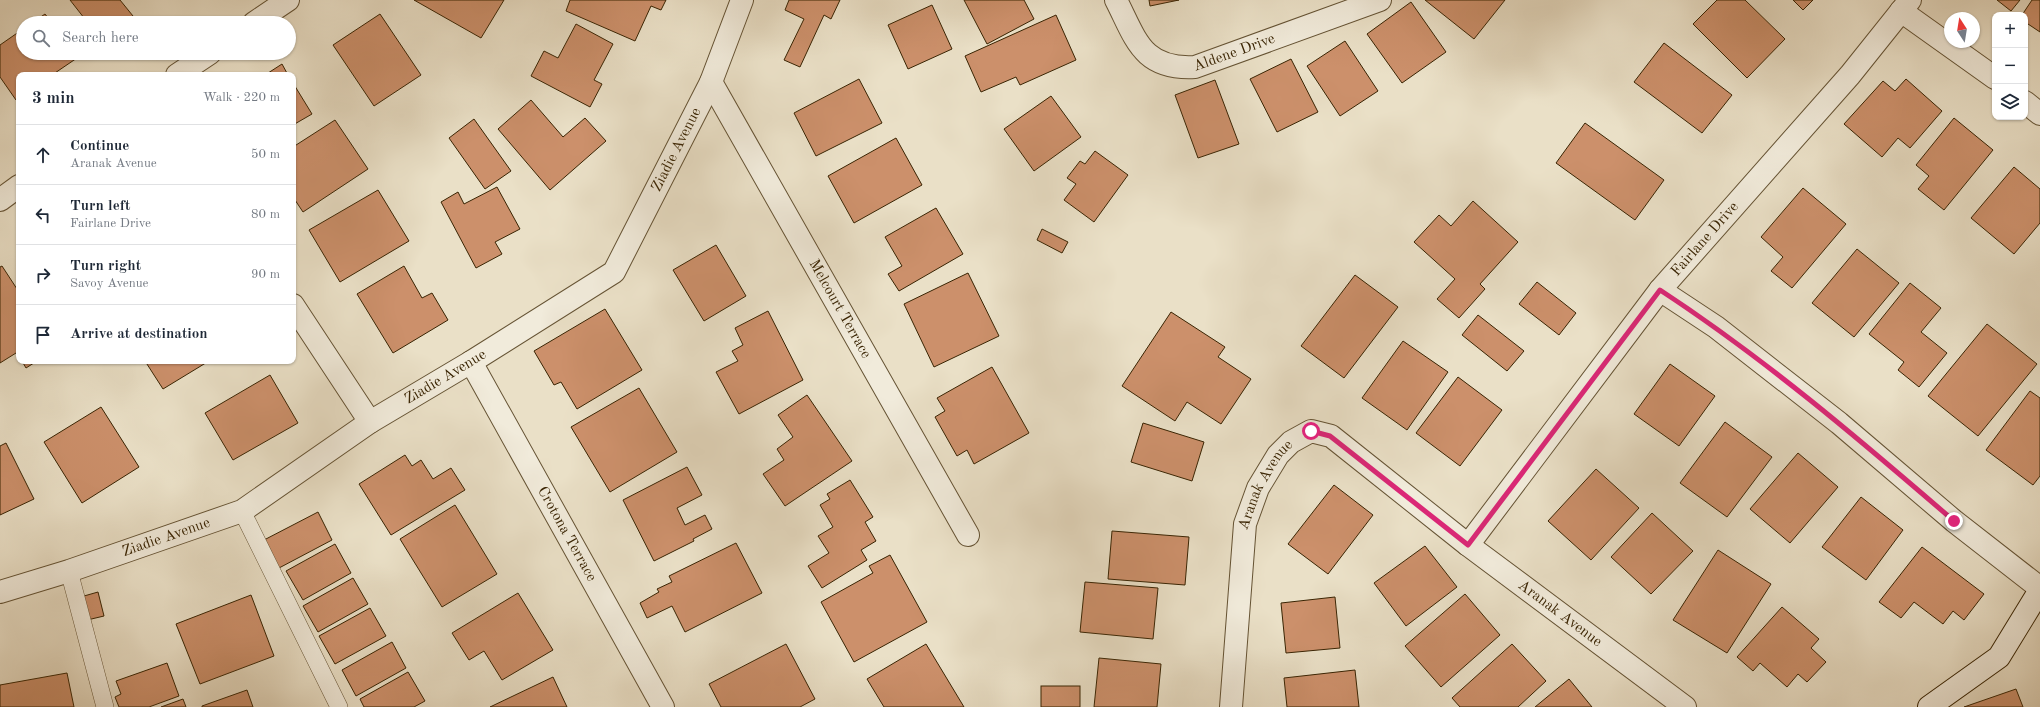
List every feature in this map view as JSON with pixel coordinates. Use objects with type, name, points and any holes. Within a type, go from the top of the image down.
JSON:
[{"type":"street","points":[[264,16],[288,0]]},
{"type":"street","name":"Ziadie Avenue","points":[[0,592],[69,571],[242,511],[370,422],[471,362],[614,272],[712,82],[742,0]]},
{"type":"street","name":"Aldene Drive","points":[[1116,0],[1139,45],[1150,56],[1163,64],[1179,68],[1195,67],[1380,0]]},
{"type":"street","points":[[1906,6],[1992,76]]},
{"type":"street","name":"Fairlane Drive","points":[[1468,545],[1660,290],[1845,80],[1906,6]]},
{"type":"street","points":[[182,72],[200,60]]},
{"type":"street","name":"Melcourt Terrace","points":[[712,82],[968,535]]},
{"type":"street","points":[[2028,104],[2040,114]]},
{"type":"street","points":[[0,200],[16,188]]},
{"type":"street","points":[[1660,290],[1716,327],[1839,423],[1954,521],[2040,589],[1999,657],[1929,707]]},
{"type":"street","points":[[296,310],[370,422]]},
{"type":"street","name":"Crotona Terrace","points":[[471,362],[663,707]]},
{"type":"street","name":"Aranak Avenue","points":[[1231,707],[1245,524],[1258,488],[1278,455],[1291,442],[1311,431],[1330,436],[1468,545],[1685,707]]},
{"type":"lane","points":[[242,511],[339,707]]},
{"type":"lane","points":[[69,571],[105,707]]},
{"type":"building","points":[[70,0],[120,0],[133,16],[83,16]]},
{"type":"building","points":[[414,0],[504,0],[481,38]]},
{"type":"building","points":[[570,0],[666,0],[661,10],[651,6],[635,41],[566,11]]},
{"type":"building","points":[[789,0],[840,0],[831,19],[824,15],[800,67],[784,60],[804,19],[785,10]]},
{"type":"building","points":[[964,0],[1024,0],[1034,19],[987,44]]},
{"type":"building","points":[[1149,0],[1179,0],[1150,6]]},
{"type":"building","points":[[1425,0],[1505,0],[1474,39]]},
{"type":"building","points":[[1717,0],[1745,0],[1785,39],[1747,78],[1693,24]]},
{"type":"building","points":[[1793,0],[1813,0],[1803,10]]},
{"type":"building","points":[[1997,0],[2020,0],[2011,11]]},
{"type":"building","points":[[2032,0],[2040,0],[2040,32],[2028,24],[2028,12],[2024,12]]},
{"type":"building","points":[[1411,2],[1446,52],[1402,83],[1367,34]]},
{"type":"building","points":[[932,5],[952,49],[908,69],[888,25]]},
{"type":"building","points":[[380,14],[421,75],[374,106],[333,45]]},
{"type":"building","points":[[1056,15],[1076,60],[1020,85],[1016,77],[981,92],[965,56]]},
{"type":"building","points":[[576,24],[613,44],[594,80],[602,84],[590,107],[531,76],[544,51],[558,58]]},
{"type":"building","points":[[16,34],[16,60],[74,60],[56,72],[16,72],[16,100],[0,77],[0,45]]},
{"type":"building","points":[[1345,41],[1378,91],[1340,116],[1307,66]]},
{"type":"building","points":[[1664,43],[1732,95],[1702,133],[1634,82]]},
{"type":"building","points":[[1291,59],[1318,112],[1277,132],[1250,79]]},
{"type":"building","points":[[282,64],[286,72],[270,72]]},
{"type":"building","points":[[859,79],[882,123],[816,156],[794,113]]},
{"type":"building","points":[[1906,79],[1942,111],[1910,148],[1898,138],[1882,157],[1844,124],[1883,81],[1895,91]]},
{"type":"building","points":[[1215,80],[1239,144],[1198,158],[1175,95]]},
{"type":"building","points":[[296,88],[312,114],[296,123]]},
{"type":"building","points":[[1051,96],[1081,137],[1034,171],[1004,129]]},
{"type":"building","points":[[531,100],[563,137],[585,118],[606,141],[550,190],[498,129]]},
{"type":"building","points":[[1954,118],[1993,150],[1944,210],[1918,189],[1929,176],[1916,165]]},
{"type":"building","points":[[474,119],[511,171],[485,189],[449,138]]},
{"type":"building","points":[[335,120],[368,169],[303,212],[296,202],[296,145]]},
{"type":"building","points":[[1585,123],[1664,180],[1635,220],[1556,163]]},
{"type":"building","points":[[896,138],[922,185],[854,223],[828,176]]},
{"type":"building","points":[[1095,151],[1128,175],[1094,222],[1064,200],[1076,184],[1067,178],[1080,161],[1085,164]]},
{"type":"building","points":[[2014,167],[2040,189],[2040,223],[2014,254],[1971,218]]},
{"type":"building","points":[[497,187],[520,229],[495,242],[502,254],[476,268],[441,202],[458,192],[464,204]]},
{"type":"building","points":[[1803,188],[1846,224],[1792,288],[1771,271],[1783,257],[1761,237]]},
{"type":"building","points":[[378,190],[409,241],[340,282],[309,230]]},
{"type":"building","points":[[1473,201],[1518,242],[1480,284],[1485,289],[1459,318],[1437,299],[1455,279],[1414,242],[1439,215],[1451,226]]},
{"type":"building","points":[[936,208],[963,254],[899,291],[888,274],[902,266],[885,237]]},
{"type":"building","points":[[1042,229],[1068,242],[1062,253],[1037,240]]},
{"type":"building","points":[[716,245],[746,296],[704,321],[673,270]]},
{"type":"building","points":[[1857,249],[1899,283],[1854,337],[1812,303]]},
{"type":"building","points":[[2,266],[16,287],[16,353],[0,363],[0,267]]},
{"type":"building","points":[[404,266],[422,298],[432,293],[448,320],[393,353],[357,294]]},
{"type":"building","points":[[968,273],[999,336],[934,367],[904,304]]},
{"type":"building","points":[[1355,275],[1398,307],[1344,378],[1301,346]]},
{"type":"building","points":[[1537,282],[1576,313],[1559,335],[1519,304]]},
{"type":"building","points":[[1910,283],[1941,308],[1921,332],[1947,353],[1919,387],[1898,370],[1904,362],[1869,334]]},
{"type":"building","points":[[605,309],[642,370],[577,409],[561,382],[554,385],[534,351]]},
{"type":"building","points":[[768,311],[803,380],[739,414],[716,372],[738,361],[732,351],[743,345],[735,328]]},
{"type":"building","points":[[1171,312],[1225,347],[1218,357],[1251,379],[1221,424],[1187,402],[1175,421],[1122,386]]},
{"type":"building","points":[[1478,315],[1524,351],[1507,371],[1462,335]]},
{"type":"building","points":[[1987,324],[2037,364],[1978,436],[1928,396]]},
{"type":"building","points":[[1403,341],[1448,372],[1407,430],[1362,398]]},
{"type":"building","points":[[24,364],[32,364],[26,368]]},
{"type":"building","points":[[147,364],[204,364],[163,389]]},
{"type":"building","points":[[1670,364],[1715,396],[1679,446],[1634,414]]},
{"type":"building","points":[[992,367],[1029,433],[974,464],[967,450],[957,456],[935,417],[945,411],[937,398]]},
{"type":"building","points":[[270,375],[298,423],[233,460],[205,413]]},
{"type":"building","points":[[1458,377],[1502,410],[1460,466],[1416,433]]},
{"type":"building","points":[[639,388],[677,452],[610,492],[571,427]]},
{"type":"building","points":[[2030,391],[2040,398],[2040,476],[2033,485],[1986,450]]},
{"type":"building","points":[[807,395],[852,461],[785,506],[763,474],[784,460],[777,449],[793,437],[778,415]]},
{"type":"building","points":[[101,407],[139,467],[82,503],[44,442]]},
{"type":"building","points":[[1725,422],[1772,457],[1727,517],[1680,483]]},
{"type":"building","points":[[1143,423],[1204,442],[1192,481],[1131,462]]},
{"type":"building","points":[[6,443],[34,499],[0,515],[0,446]]},
{"type":"building","points":[[1798,453],[1838,487],[1790,543],[1750,509]]},
{"type":"building","points":[[405,455],[412,466],[421,460],[433,479],[451,468],[465,490],[391,535],[359,484]]},
{"type":"building","points":[[687,467],[702,495],[677,508],[685,525],[705,515],[712,529],[693,539],[694,541],[654,561],[623,500]]},
{"type":"building","points":[[1596,469],[1639,508],[1591,560],[1548,521]]},
{"type":"building","points":[[850,480],[873,517],[865,522],[876,541],[861,550],[867,560],[822,588],[808,566],[829,553],[818,536],[833,527],[820,505],[830,499],[827,494]]},
{"type":"building","points":[[1334,485],[1373,515],[1328,574],[1288,544]]},
{"type":"building","points":[[1861,497],[1903,530],[1866,580],[1822,547]]},
{"type":"building","points":[[455,505],[497,574],[442,607],[400,539]]},
{"type":"building","points":[[318,512],[332,540],[279,568],[264,540]]},
{"type":"building","points":[[1652,513],[1693,551],[1651,594],[1611,557]]},
{"type":"building","points":[[1112,531],[1189,537],[1185,585],[1108,579]]},
{"type":"building","points":[[736,543],[762,593],[685,632],[672,606],[647,618],[640,603],[659,592],[657,589],[672,582],[669,576]]},
{"type":"building","points":[[335,544],[351,573],[303,600],[286,571]]},
{"type":"building","points":[[1425,546],[1457,587],[1406,626],[1374,583]]},
{"type":"building","points":[[1922,547],[1984,594],[1964,620],[1953,611],[1943,624],[1914,602],[1901,618],[1879,602]]},
{"type":"building","points":[[1718,550],[1771,584],[1727,653],[1673,620]]},
{"type":"building","points":[[890,555],[927,622],[854,662],[821,602],[873,573],[869,566]]},
{"type":"building","points":[[353,578],[368,604],[318,632],[303,606]]},
{"type":"building","points":[[1085,582],[1158,588],[1153,639],[1080,632]]},
{"type":"building","points":[[98,592],[104,616],[83,621],[77,598]]},
{"type":"building","points":[[518,593],[553,650],[502,680],[484,651],[469,660],[452,633]]},
{"type":"building","points":[[1465,594],[1500,635],[1441,687],[1405,646]]},
{"type":"building","points":[[251,595],[274,656],[200,684],[176,624]]},
{"type":"building","points":[[1335,597],[1340,648],[1286,653],[1281,603]]},
{"type":"building","points":[[1782,607],[1819,639],[1811,648],[1826,662],[1807,682],[1798,674],[1787,687],[1760,663],[1753,671],[1737,657]]},
{"type":"building","points":[[370,608],[386,636],[335,664],[319,636]]},
{"type":"building","points":[[392,642],[406,668],[356,696],[342,670]]},
{"type":"building","points":[[786,644],[815,699],[800,707],[721,707],[709,684]]},
{"type":"building","points":[[926,644],[964,707],[884,707],[867,679]]},
{"type":"building","points":[[1512,644],[1546,681],[1518,707],[1460,707],[1452,698]]},
{"type":"building","points":[[1099,658],[1161,664],[1157,707],[1094,707]]},
{"type":"building","points":[[167,663],[179,696],[149,707],[119,707],[115,697],[121,694],[116,681]]},
{"type":"building","points":[[1355,670],[1359,707],[1287,707],[1284,678]]},
{"type":"building","points":[[408,672],[425,701],[414,707],[364,707],[360,699]]},
{"type":"building","points":[[67,673],[74,707],[0,707],[0,685]]},
{"type":"building","points":[[553,677],[567,707],[490,707]]},
{"type":"building","points":[[1569,679],[1592,707],[1535,707]]},
{"type":"building","points":[[1041,686],[1080,686],[1080,707],[1041,707]]},
{"type":"building","points":[[2016,689],[2023,707],[1964,707]]},
{"type":"building","points":[[247,690],[253,707],[202,707],[202,706]]},
{"type":"building","points":[[183,699],[186,707],[161,707]]},
{"type":"route","points":[[1311,431],[1330,436],[1468,545],[1506,492],[1660,290],[1716,327],[1839,423],[1954,521]]}]
